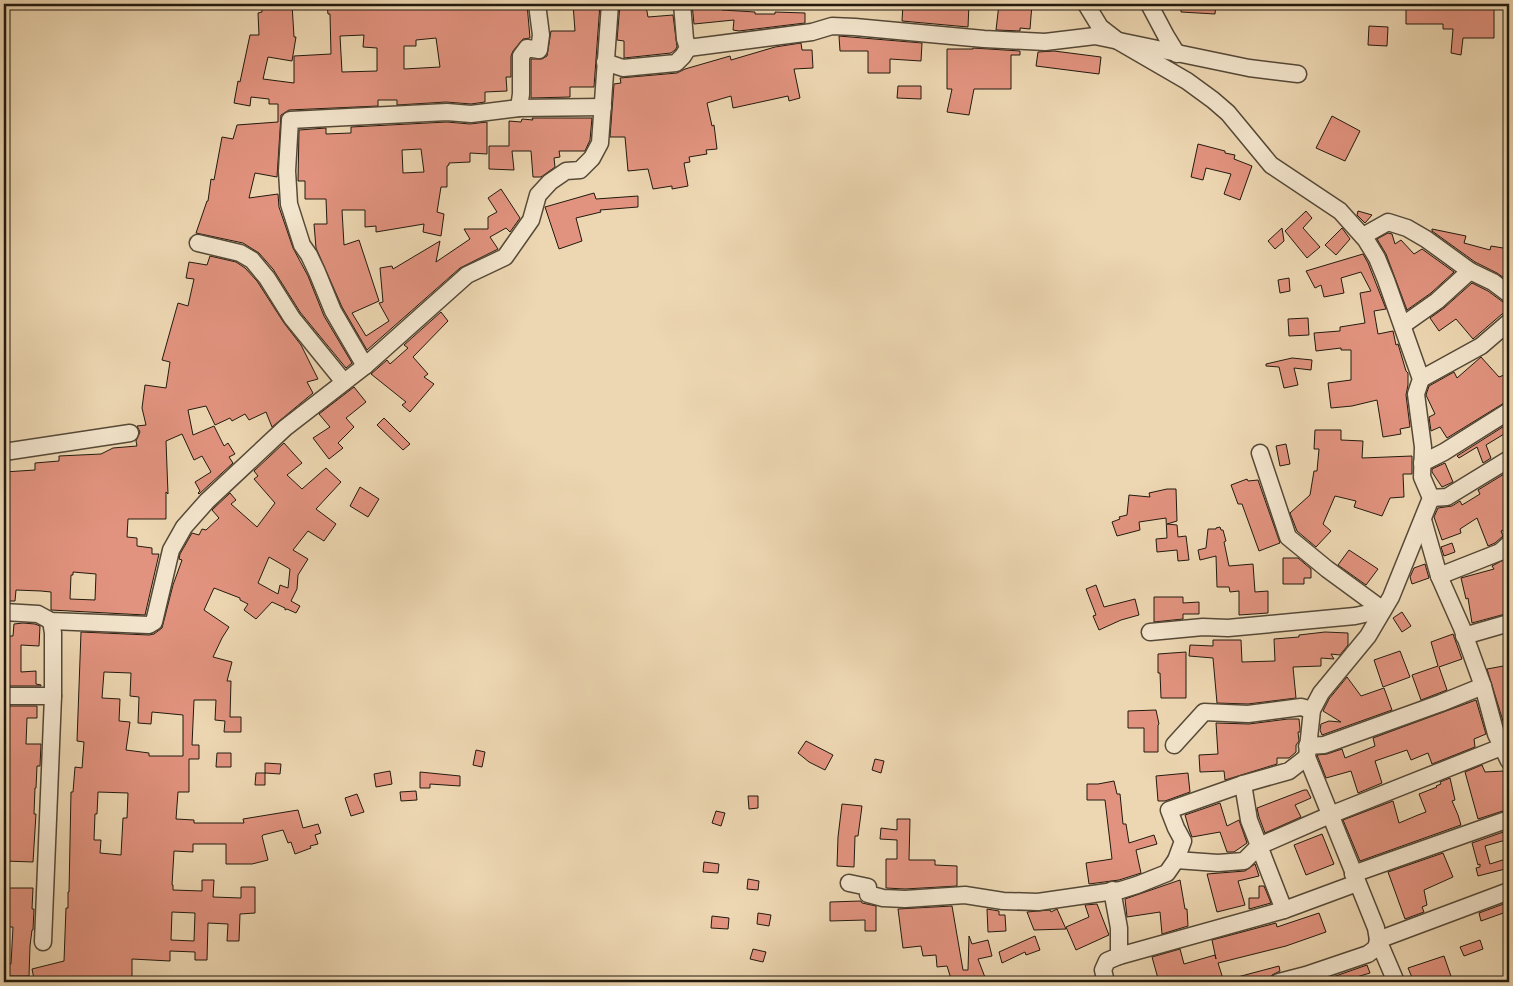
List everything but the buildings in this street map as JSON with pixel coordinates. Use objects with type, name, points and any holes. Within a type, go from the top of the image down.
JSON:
[{"type":"street","points":[[519,108],[522,56],[527,48],[539,50],[541,35],[537,4]]},
{"type":"street","points":[[4,612],[38,614],[51,621],[149,625],[154,622],[172,550],[184,527],[207,501],[285,428],[365,366],[467,275],[505,257],[531,220],[538,195],[550,182],[566,171],[580,170],[592,158],[600,144],[610,4]]},
{"type":"street","points":[[682,4],[685,39],[688,48]]},
{"type":"street","points":[[1086,4],[1100,27],[1118,41],[1187,80],[1213,100],[1228,113],[1271,165],[1340,211],[1363,236],[1377,258],[1421,378],[1416,394],[1422,447],[1422,477],[1432,498],[1391,597],[1368,636],[1321,693],[1312,710],[1307,752],[1330,815],[1376,928],[1378,940],[1396,982]]},
{"type":"street","points":[[1149,4],[1177,54]]},
{"type":"street","points":[[688,48],[812,32],[832,26],[1014,41],[1045,42],[1095,36],[1249,68],[1298,74]]},
{"type":"street","points":[[605,62],[623,68],[676,63],[688,48]]},
{"type":"street","points":[[365,366],[333,312],[317,272],[309,255],[302,246],[288,204],[287,171],[290,120],[447,112],[471,114],[519,108],[603,107]]},
{"type":"street","points":[[1363,236],[1388,222],[1407,228],[1426,239],[1470,271],[1493,282],[1509,294]]},
{"type":"street","points":[[198,243],[240,253],[252,260],[267,278],[292,318],[344,382]]},
{"type":"street","points":[[1403,326],[1470,271]]},
{"type":"street","points":[[1421,378],[1481,346],[1509,322]]},
{"type":"street","points":[[1422,463],[1444,452],[1509,411]]},
{"type":"street","points":[[4,452],[130,433]]},
{"type":"street","points":[[1260,453],[1288,537],[1327,569],[1383,610]]},
{"type":"street","points":[[1432,498],[1447,497],[1509,459]]},
{"type":"street","points":[[1176,860],[1218,863],[1244,861],[1259,846],[1330,815],[1507,751],[1464,636],[1439,576],[1423,520]]},
{"type":"street","points":[[1439,576],[1500,552],[1509,544]]},
{"type":"street","points":[[1150,632],[1203,626],[1228,628],[1355,616],[1383,610]]},
{"type":"street","points":[[43,942],[53,696],[53,633],[51,621]]},
{"type":"street","points":[[1464,636],[1509,623]]},
{"type":"street","points":[[849,883],[868,887],[868,894],[883,898],[905,899],[965,894],[1003,901],[1038,902],[1092,895],[1137,886],[1166,873],[1176,860],[1183,842],[1169,810],[1243,784],[1289,771],[1307,752],[1483,686]]},
{"type":"street","points":[[4,696],[53,696]]},
{"type":"street","points":[[1174,745],[1204,712],[1248,714],[1301,707],[1312,710]]},
{"type":"street","points":[[1243,784],[1249,820],[1284,910]]},
{"type":"street","points":[[1106,982],[1103,970],[1107,961],[1284,910],[1355,878],[1509,819]]},
{"type":"street","points":[[1112,890],[1120,956]]},
{"type":"street","points":[[1378,940],[1509,891]]},
{"type":"street","points":[[1279,982],[1368,954],[1376,948],[1378,940]]}]
